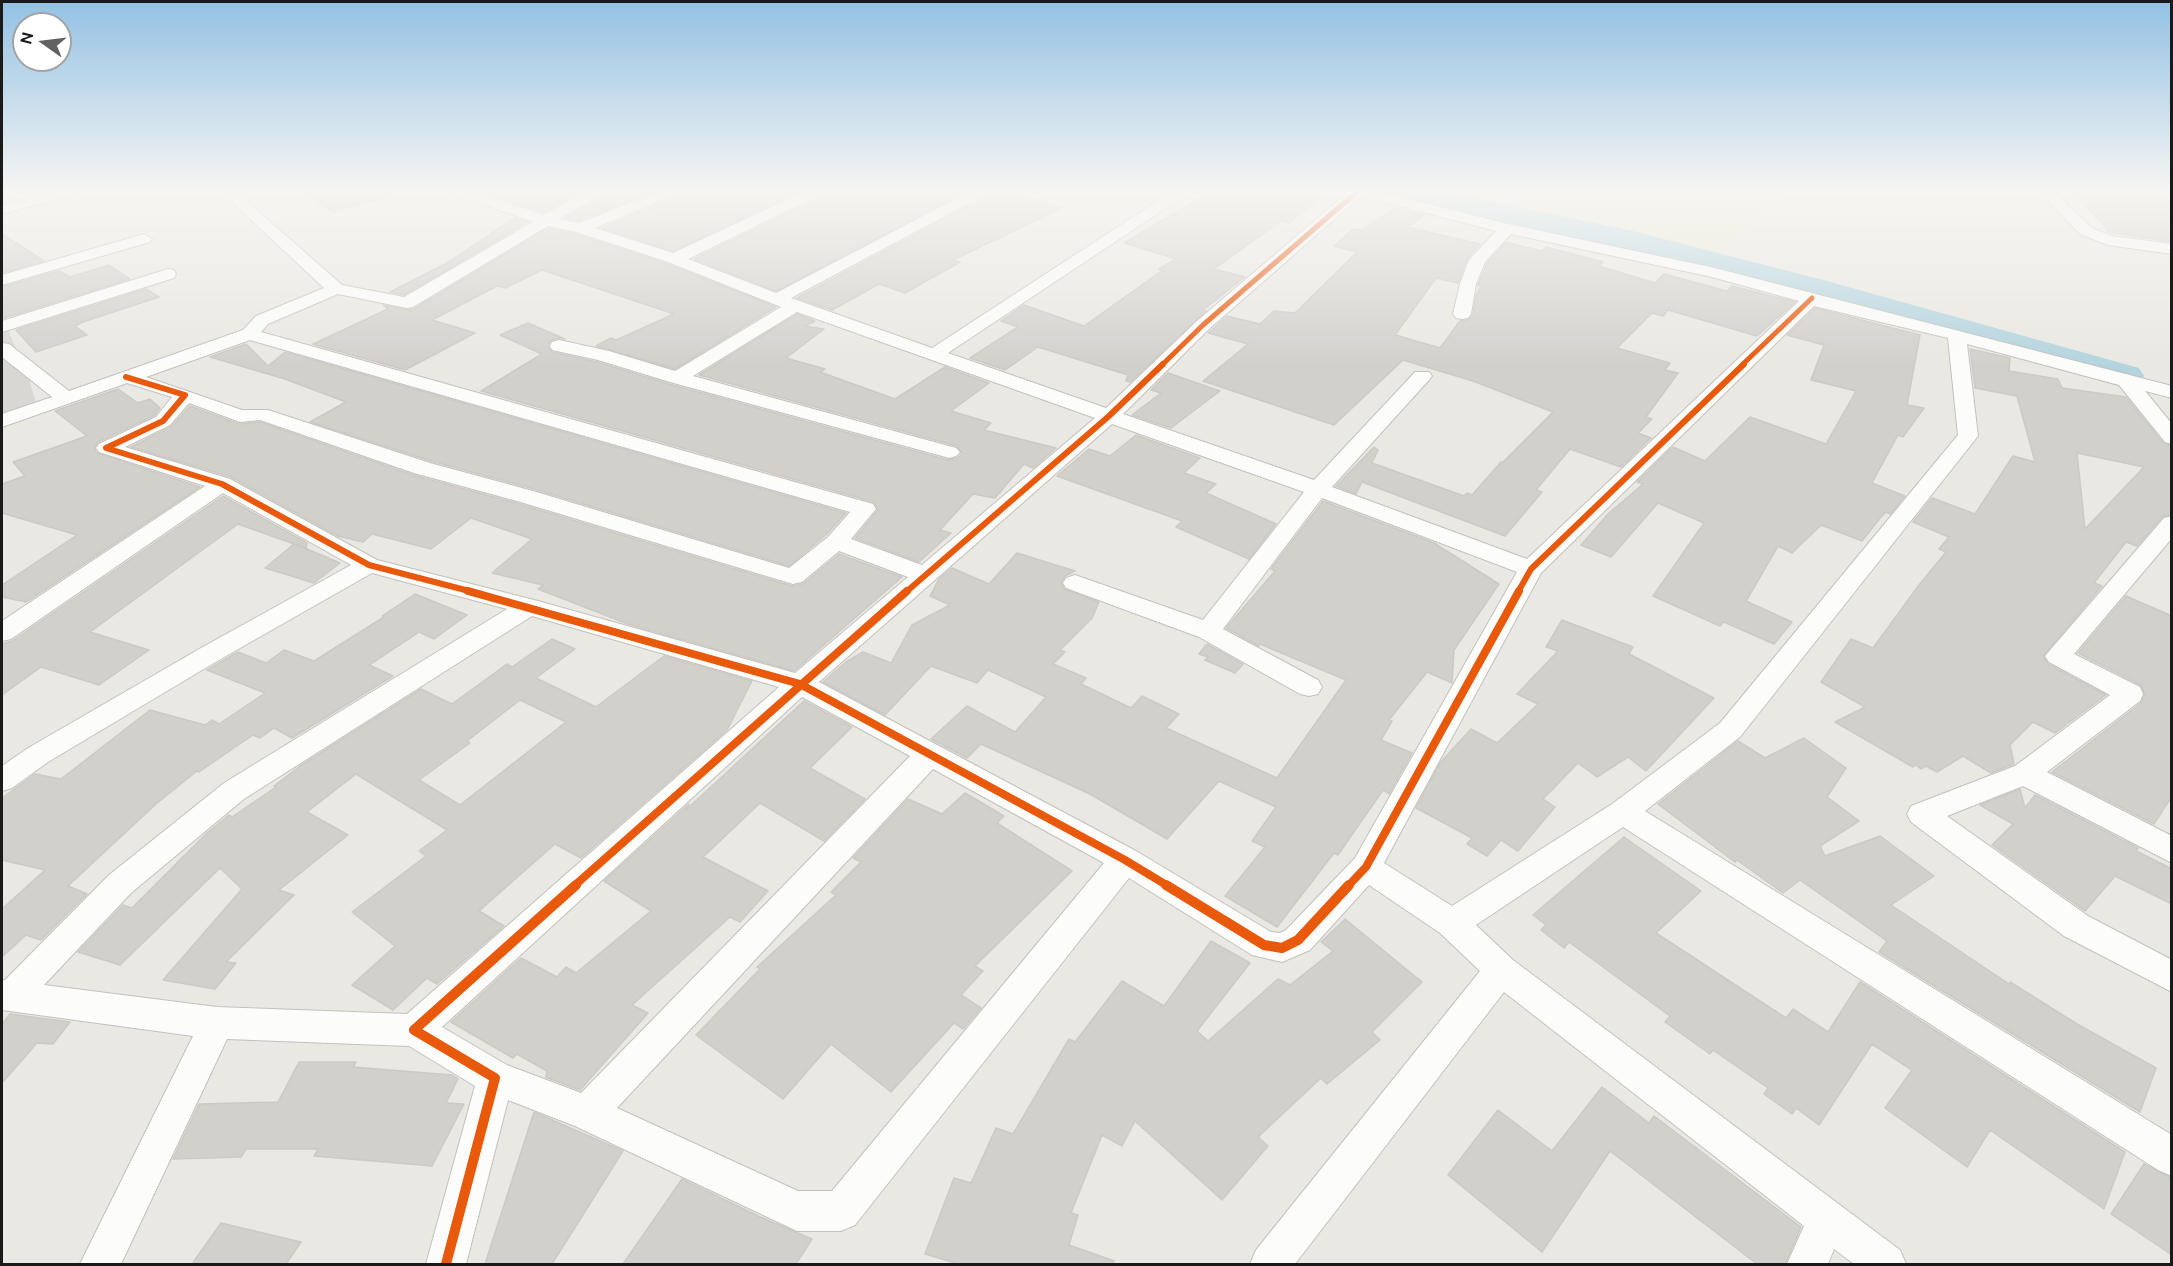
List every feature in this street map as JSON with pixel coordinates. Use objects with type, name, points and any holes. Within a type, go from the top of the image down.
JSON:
[{"type":"street","points":[[2,280],[113,248]]},
{"type":"street","points":[[291,248],[336,289],[407,303],[500,248]]},
{"type":"street","points":[[641,248],[786,303],[1318,489],[1531,569]]},
{"type":"street","points":[[674,259],[697,248]]},
{"type":"street","points":[[677,378],[786,303],[882,248]]},
{"type":"street","points":[[935,354],[1095,248]]},
{"type":"street","points":[[414,1030],[800,684],[1109,416],[1203,325],[1289,248]]},
{"type":"street","points":[[1462,314],[1468,284],[1477,260],[1489,248]]},
{"type":"street","points":[[1598,248],[1715,273],[1846,309],[1957,335],[1996,348],[2172,392]]},
{"type":"street","points":[[2,327],[168,274]]},
{"type":"street","points":[[2,421],[249,334],[262,320],[336,289]]},
{"type":"street","points":[[185,394],[163,422],[106,448],[222,484],[369,565],[529,607],[800,684],[1125,860],[1264,945],[1282,948],[1298,940],[1366,867],[1531,569],[1812,298]]},
{"type":"street","points":[[126,378],[185,394],[240,416],[261,414],[422,468],[525,496],[793,577],[836,542],[865,509],[249,334]]},
{"type":"street","points":[[1452,923],[1623,812],[1730,730],[1968,436],[1957,335]]},
{"type":"street","points":[[559,346],[602,355],[677,378],[949,452]]},
{"type":"street","points":[[2,348],[66,398]]},
{"type":"street","points":[[1208,631],[1318,489],[1422,376]]},
{"type":"street","points":[[2127,382],[2172,438]]},
{"type":"street","points":[[2,633],[222,484]]},
{"type":"street","points":[[2172,523],[2058,656],[2130,694],[2025,774],[1922,814],[2076,926],[2172,977]]},
{"type":"street","points":[[836,542],[926,575]]},
{"type":"street","points":[[2,780],[38,755],[210,654],[369,565]]},
{"type":"street","points":[[1075,583],[1208,631],[1310,687]]},
{"type":"street","points":[[6,996],[120,884],[234,791],[529,607]]},
{"type":"street","points":[[587,1113],[930,755]]},
{"type":"street","points":[[2025,774],[2172,851]]},
{"type":"street","points":[[1623,812],[2172,1157]]},
{"type":"street","points":[[6,996],[217,1023],[414,1030],[495,1078],[587,1113],[797,1211],[841,1211],[1125,860]]},
{"type":"street","points":[[1366,867],[1452,923],[1501,970],[1886,1264]]},
{"type":"street","points":[[1270,1264],[1501,970]]},
{"type":"street","points":[[100,1264],[217,1023]]},
{"type":"street","points":[[446,1264],[495,1078]]},
{"type":"street","points":[[1807,1264],[1828,1218]]},
{"type":"shaded area","points":[[2,316],[29,379],[37,407],[2,420]]},
{"type":"green space","points":[[1666,248],[1721,248],[1710,257]]},
{"type":"building","points":[[2,248],[24,248],[44,261],[2,273]]},
{"type":"building","points":[[469,248],[484,248],[404,295],[390,292],[447,263]]},
{"type":"building","points":[[515,248],[618,248],[667,264],[776,307],[675,369],[596,346],[611,338],[616,340],[674,314],[542,270],[505,288],[497,286],[432,320],[475,333],[405,370],[313,344],[388,309],[383,305],[407,310],[414,309]]},
{"type":"building","points":[[716,248],[858,248],[776,291],[694,259]]},
{"type":"building","points":[[890,248],[978,248],[953,260],[960,262],[905,293],[879,284],[832,310],[797,298]]},
{"type":"building","points":[[1141,248],[1243,248],[1214,269],[1245,277],[1203,310],[1206,311],[1130,382],[1126,381],[1128,375],[1038,347],[1005,370],[970,358],[1018,327],[1001,321],[1024,305],[1084,326],[1163,270],[1159,269],[1176,259]]},
{"type":"building","points":[[1342,248],[1476,248],[1467,259],[1458,283],[1436,278],[1395,335],[1440,348],[1460,321],[1468,320],[1473,315],[1476,295],[1481,287],[1478,285],[1487,263],[1500,248],[1530,248],[1541,251],[1550,248],[1603,262],[1599,266],[1655,283],[1664,274],[1727,291],[1732,286],[1795,302],[1757,336],[1668,310],[1663,316],[1652,313],[1617,348],[1670,363],[1665,370],[1678,373],[1646,417],[1652,419],[1638,433],[1651,438],[1621,467],[1570,449],[1536,490],[1542,492],[1505,536],[1362,482],[1356,494],[1336,486],[1374,447],[1378,450],[1372,463],[1464,496],[1467,493],[1472,495],[1501,462],[1553,412],[1473,381],[1403,360],[1334,425],[1203,381],[1248,344],[1208,333],[1227,316],[1260,324],[1274,311],[1295,313],[1357,252]]},
{"type":"building","points":[[109,265],[130,279],[4,318],[2,315],[2,287],[59,271],[70,277]]},
{"type":"building","points":[[146,289],[159,297],[83,322],[75,326],[87,335],[36,352],[16,330]]},
{"type":"building","points":[[1815,308],[1920,335],[1907,405],[1924,408],[1903,437],[1898,435],[1872,483],[1905,496],[1890,514],[1886,512],[1880,518],[1862,541],[1821,525],[1792,553],[1778,546],[1746,601],[1792,622],[1774,644],[1724,622],[1720,626],[1653,596],[1704,523],[1658,503],[1611,557],[1581,545],[1608,514],[1643,484],[1637,482],[1673,447],[1705,461],[1750,417],[1826,444],[1856,391],[1811,380],[1824,345],[1787,335]]},
{"type":"building","points":[[797,314],[815,321],[805,326],[824,329],[786,358],[825,369],[820,372],[895,399],[945,367],[989,383],[951,411],[991,423],[984,430],[1056,448],[1033,468],[1024,464],[995,498],[973,494],[940,530],[951,533],[919,562],[855,538],[878,510],[874,502],[481,391],[542,354],[500,335],[528,323],[565,339],[558,338],[550,341],[548,347],[552,352],[597,362],[669,384],[948,460],[962,454],[957,446],[699,375]]},
{"type":"building","points":[[246,344],[268,366],[285,352],[846,513],[826,535],[789,566],[534,489],[431,461],[310,422],[346,402],[285,379],[210,357]]},
{"type":"building","points":[[1970,349],[2010,358],[2009,371],[2058,379],[2062,388],[2126,397],[2163,443],[2172,446],[2172,514],[2162,517],[2137,546],[2126,542],[2094,583],[2102,586],[2043,656],[2048,664],[2106,695],[2055,733],[2033,722],[2010,745],[2014,764],[1991,773],[1963,756],[1937,772],[1926,766],[1921,769],[1916,765],[1913,767],[1835,722],[1865,707],[1821,682],[1851,639],[1873,648],[1946,552],[1939,549],[1949,537],[1913,522],[1932,498],[1975,514],[2013,456],[2035,462],[2017,396],[1975,388]],"holes":[[[2077,453],[2144,467],[2085,529]]]},
{"type":"building","points":[[1168,373],[1220,391],[1171,428],[1132,415],[1161,393],[1151,390]]},
{"type":"building","points":[[118,389],[138,403],[150,399],[160,408],[155,415],[98,442],[94,448],[97,453],[200,487],[26,602],[2,597],[2,585],[77,535],[2,513],[2,484],[25,476],[13,462],[87,436],[55,411]]},
{"type":"building","points":[[190,406],[239,424],[260,422],[413,475],[516,503],[792,586],[803,584],[839,554],[902,577],[794,671],[628,624],[538,589],[543,585],[492,573],[532,539],[471,518],[431,549],[372,534],[363,542],[338,536],[231,477],[131,447],[171,427]]},
{"type":"building","points":[[1136,435],[1200,458],[1184,473],[1216,484],[1206,493],[1276,524],[1249,559],[1176,527],[1182,521],[1057,476],[1089,449],[1110,456]]},
{"type":"building","points":[[223,496],[307,543],[306,548],[295,544],[340,563],[314,583],[265,568],[294,544],[238,524],[90,632],[149,650],[99,685],[41,667],[2,695],[2,644],[12,641]]},
{"type":"building","points":[[1323,501],[1434,543],[1499,584],[1454,650],[1452,683],[1427,672],[1389,720],[1392,721],[1381,740],[1412,753],[1389,794],[1383,790],[1338,855],[1334,853],[1277,927],[1225,896],[1265,847],[1252,841],[1276,807],[1219,781],[1167,839],[1090,794],[981,744],[967,758],[931,739],[967,706],[1015,732],[1046,697],[988,670],[977,683],[931,666],[885,715],[823,682],[846,662],[863,652],[891,663],[912,625],[950,605],[930,596],[939,579],[952,568],[989,584],[1017,553],[1075,571],[1065,576],[1061,582],[1064,589],[1099,602],[1092,618],[1060,650],[1065,652],[1053,664],[1086,678],[1081,684],[1131,708],[1142,696],[1179,714],[1166,728],[1277,778],[1346,680],[1260,644],[1259,646],[1226,628],[1275,571],[1271,569]]},
{"type":"building","points":[[415,594],[467,615],[434,639],[419,632],[369,665],[393,676],[292,738],[274,728],[260,738],[253,735],[199,772],[197,771],[156,804],[68,886],[87,894],[41,940],[26,935],[2,957],[2,909],[45,870],[2,860],[2,798],[35,774],[61,779],[150,710],[205,725],[212,720],[219,724],[265,693],[207,670],[238,652],[266,663],[284,650],[314,661],[384,617],[382,616]]},
{"type":"building","points":[[2126,596],[2172,616],[2172,796],[2154,824],[2052,772],[2141,703],[2145,695],[2141,685],[2078,653]]},
{"type":"building","points":[[1562,620],[1633,647],[1629,654],[1714,698],[1646,771],[1628,757],[1597,777],[1578,763],[1543,799],[1555,807],[1518,851],[1501,840],[1487,856],[1467,844],[1472,838],[1416,808],[1440,763],[1471,729],[1497,743],[1538,704],[1517,694],[1558,651],[1546,647]]},
{"type":"building","points":[[552,639],[575,649],[536,678],[596,707],[664,656],[752,681],[727,730],[581,858],[555,844],[479,911],[504,926],[437,984],[427,978],[393,1010],[352,985],[395,946],[352,912],[426,856],[419,851],[447,830],[356,774],[307,812],[348,835],[279,890],[294,895],[226,962],[236,963],[215,989],[163,980],[242,889],[220,868],[120,965],[78,952],[123,905],[132,908],[207,833],[229,815],[232,817],[276,787],[274,786],[300,766],[421,689],[452,704],[507,664],[512,667]],"holes":[[[520,700],[566,722],[460,805],[419,780],[470,743],[467,741]]]},
{"type":"building","points":[[1207,644],[1243,664],[1235,673],[1205,660],[1208,657],[1199,654]]},
{"type":"building","points":[[804,701],[852,727],[810,768],[865,799],[824,841],[760,803],[703,857],[768,891],[740,922],[730,917],[632,1005],[648,1013],[580,1090],[546,1077],[547,1071],[517,1054],[513,1058],[451,1022],[521,958],[557,977],[566,967],[576,973],[651,911],[604,881],[689,804],[686,810]]},
{"type":"building","points":[[1804,738],[1846,768],[1827,797],[1859,821],[1820,846],[1825,856],[1880,836],[1934,876],[1891,905],[2009,984],[2010,982],[2077,1024],[2156,1068],[2140,1112],[1879,952],[1887,941],[1800,880],[1783,893],[1737,860],[1735,862],[1658,804],[1738,741],[1765,758]]},
{"type":"building","points":[[2020,789],[2025,808],[2035,795],[2138,848],[2136,851],[2172,869],[2172,904],[2115,876],[2085,911],[1992,845],[2013,824],[1980,805]]},
{"type":"building","points":[[965,793],[1004,816],[997,823],[1072,871],[975,966],[983,971],[961,995],[981,1008],[963,1029],[954,1023],[891,1092],[831,1044],[783,1099],[696,1035],[760,969],[757,967],[836,895],[831,892],[861,862],[853,858],[908,799],[942,814]]},
{"type":"building","points":[[1624,837],[1701,891],[1656,933],[1786,1018],[1793,1009],[1828,1032],[1860,982],[2125,1152],[2104,1209],[1990,1130],[1967,1167],[1885,1108],[1912,1070],[1872,1044],[1819,1125],[1796,1108],[1792,1114],[1764,1094],[1768,1088],[1713,1050],[1710,1054],[1665,1022],[1670,1016],[1569,942],[1564,948],[1541,930],[1546,925],[1533,915]]},
{"type":"building","points":[[1345,919],[1422,982],[1372,1032],[1380,1040],[1327,1084],[1321,1078],[1258,1137],[1268,1146],[1222,1200],[1135,1121],[1122,1146],[1102,1135],[1071,1213],[1078,1215],[1069,1245],[1114,1261],[1113,1264],[959,1264],[925,1254],[954,1178],[971,1183],[996,1128],[1013,1134],[1069,1039],[1075,1042],[1122,981],[1164,1006],[1211,941],[1250,963],[1197,1031],[1208,1041],[1278,979],[1290,985],[1333,951],[1321,942]]},
{"type":"building","points":[[10,1014],[70,1022],[53,1044],[37,1043],[2,1083],[2,1024]]},
{"type":"building","points":[[299,1062],[356,1062],[353,1067],[452,1075],[458,1079],[446,1103],[464,1104],[432,1166],[314,1156],[318,1149],[246,1149],[241,1157],[173,1159],[199,1104],[278,1102]]},
{"type":"building","points":[[1602,1087],[1649,1123],[1654,1116],[1801,1227],[1785,1264],[1757,1264],[1610,1151],[1542,1252],[1448,1175],[1498,1110],[1552,1151]]},
{"type":"building","points":[[534,1112],[623,1151],[552,1264],[485,1264]]},
{"type":"building","points":[[2144,1164],[2172,1178],[2172,1255],[2111,1214]]},
{"type":"building","points":[[682,1179],[812,1239],[796,1264],[623,1264]]},
{"type":"building","points":[[221,1223],[301,1242],[286,1264],[192,1264]]},
{"type":"waterway","points":[[1660,248],[1815,288],[2125,376]]},
{"type":"cycle path","points":[[446,1264],[495,1078],[414,1030],[800,684],[1109,416],[1203,325],[1292,248]]},
{"type":"cycle path","points":[[126,377],[185,395],[163,421],[106,448],[222,484],[369,565],[529,607],[800,684],[1125,860],[1264,945],[1282,948],[1298,940],[1366,867],[1531,569],[1812,298]]}]
